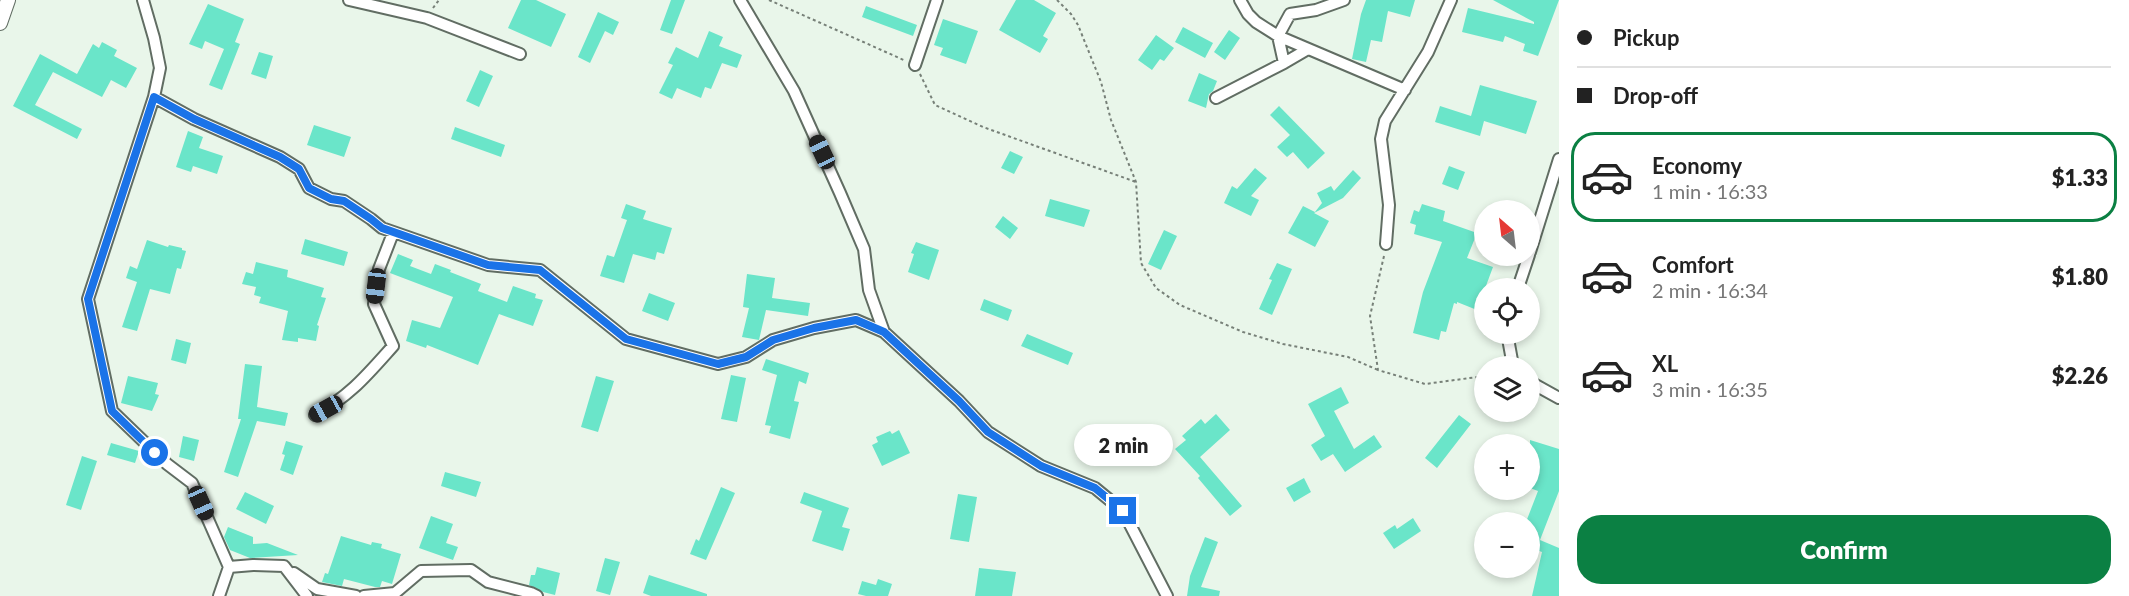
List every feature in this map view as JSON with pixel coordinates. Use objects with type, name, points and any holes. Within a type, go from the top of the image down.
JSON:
[{"type":"street","points":[[0,24],[8,0]]},
{"type":"street","points":[[142,0],[154,38],[160,68],[154,97],[88,299],[112,411],[167,464],[192,483],[229,567],[219,596]]},
{"type":"street","points":[[349,0],[427,18],[520,54]]},
{"type":"street","points":[[740,0],[794,92],[840,193],[864,249],[869,290],[884,332]]},
{"type":"street","points":[[915,65],[937,0]]},
{"type":"street","points":[[1240,0],[1256,22],[1278,36],[1405,90]]},
{"type":"street","points":[[1284,63],[1278,36],[1290,14],[1316,10],[1344,0]]},
{"type":"street","points":[[1386,244],[1389,205],[1381,139],[1385,121],[1428,52],[1451,0]]},
{"type":"street","points":[[1216,98],[1308,49]]},
{"type":"street","points":[[154,97],[194,119],[280,157],[299,169],[309,188],[331,199],[344,201],[382,228],[393,233],[488,265],[540,270],[626,339],[718,364],[746,357],[773,340],[814,328],[856,320],[884,332],[959,401],[988,432],[1041,466],[1095,488],[1123,511],[1167,596]]},
{"type":"street","points":[[1540,221],[1559,159]]},
{"type":"street","points":[[315,415],[337,403],[357,386],[393,346],[374,304],[379,269],[393,233]]},
{"type":"street","points":[[1540,388],[1559,398]]},
{"type":"street","points":[[229,567],[284,566],[317,589],[356,596]]},
{"type":"street","points":[[284,566],[307,596]]},
{"type":"street","points":[[364,596],[395,593],[421,571],[471,570],[488,582],[537,596]]},
{"type":"path","points":[[769,0],[915,65],[935,105],[983,127],[1136,182]]},
{"type":"path","points":[[1057,0],[1078,25],[1101,82],[1111,120],[1136,182],[1141,263],[1156,288],[1180,305],[1243,332],[1283,344],[1348,357],[1378,370],[1425,384],[1474,377]]},
{"type":"path","points":[[1378,370],[1370,315],[1386,244]]},
{"type":"building","points":[[521,0],[536,0],[566,14],[551,47],[508,28]]},
{"type":"building","points":[[671,0],[685,0],[672,34],[660,30]]},
{"type":"building","points":[[1016,0],[1034,0],[1056,13],[1043,36],[1048,39],[1040,53],[999,30]]},
{"type":"building","points":[[1366,0],[1415,0],[1410,17],[1388,11],[1382,42],[1371,40],[1366,62],[1352,59]]},
{"type":"building","points":[[1493,0],[1559,0],[1538,56],[1523,51],[1525,44],[1505,36],[1503,42],[1462,32],[1468,8],[1534,24]]},
{"type":"building","points":[[208,4],[244,19],[235,42],[240,44],[222,90],[209,85],[224,49],[205,41],[202,49],[189,44]]},
{"type":"building","points":[[866,6],[917,25],[913,36],[862,17]]},
{"type":"building","points":[[598,12],[619,22],[613,35],[605,31],[590,63],[578,57]]},
{"type":"building","points":[[943,19],[978,31],[966,64],[940,55],[943,48],[934,45]]},
{"type":"building","points":[[1183,27],[1213,43],[1205,58],[1175,42]]},
{"type":"building","points":[[1229,30],[1240,38],[1225,60],[1214,52]]},
{"type":"building","points":[[709,31],[723,37],[719,46],[742,55],[737,68],[722,63],[711,89],[705,87],[701,98],[677,88],[672,99],[659,93],[673,65],[668,63],[676,47],[698,58]]},
{"type":"building","points":[[1156,35],[1174,48],[1164,61],[1160,59],[1152,70],[1138,60]]},
{"type":"building","points":[[102,42],[117,50],[114,56],[137,68],[126,88],[111,80],[102,97],[53,72],[35,105],[82,129],[77,139],[13,106],[40,54],[77,74],[93,44],[99,48]]},
{"type":"building","points":[[259,52],[273,56],[266,79],[251,74]]},
{"type":"building","points":[[480,70],[493,76],[479,107],[466,101]]},
{"type":"building","points":[[1199,73],[1217,81],[1213,91],[1209,94],[1206,108],[1188,101]]},
{"type":"building","points":[[1480,85],[1537,101],[1526,134],[1484,121],[1480,136],[1435,122],[1440,106],[1471,116]]},
{"type":"building","points":[[1279,106],[1325,153],[1308,169],[1293,152],[1287,157],[1277,147],[1290,135],[1270,115]]},
{"type":"building","points":[[314,125],[351,137],[344,157],[307,145]]},
{"type":"building","points":[[455,127],[505,145],[501,157],[451,139]]},
{"type":"building","points":[[188,131],[203,137],[199,148],[223,156],[217,174],[193,166],[191,172],[176,167]]},
{"type":"building","points":[[1010,151],[1023,157],[1014,174],[1001,168]]},
{"type":"building","points":[[1449,166],[1465,172],[1458,190],[1442,184]]},
{"type":"building","points":[[1255,168],[1267,178],[1251,196],[1259,200],[1251,216],[1224,203],[1232,186],[1237,189]]},
{"type":"building","points":[[1353,170],[1361,178],[1343,198],[1314,213],[1329,221],[1315,247],[1288,233],[1303,206],[1315,212],[1322,203],[1317,193],[1331,186],[1334,191]]},
{"type":"building","points":[[1050,199],[1090,210],[1084,227],[1045,216]]},
{"type":"building","points":[[626,204],[646,211],[643,219],[672,228],[664,254],[657,252],[655,260],[633,254],[624,283],[600,276],[607,255],[614,257],[627,220],[621,218]]},
{"type":"building","points":[[1422,204],[1445,211],[1443,221],[1474,232],[1474,240],[1467,258],[1474,260],[1474,266],[1493,267],[1489,278],[1474,278],[1474,309],[1454,303],[1446,332],[1441,331],[1439,340],[1413,333],[1423,292],[1442,242],[1414,234],[1416,225],[1410,223],[1414,210],[1419,212]]},
{"type":"building","points":[[1003,216],[1018,228],[1010,239],[995,227]]},
{"type":"building","points":[[1164,230],[1177,236],[1161,270],[1148,264]]},
{"type":"building","points":[[305,239],[348,252],[344,266],[301,254]]},
{"type":"building","points":[[147,240],[168,247],[169,245],[182,248],[186,251],[181,269],[177,268],[170,294],[150,289],[137,331],[122,327],[137,282],[126,278],[130,266],[137,269]]},
{"type":"building","points":[[916,242],[939,250],[929,280],[908,272],[914,254],[911,253]]},
{"type":"building","points":[[398,254],[413,260],[410,266],[431,274],[435,264],[451,270],[450,272],[481,284],[478,291],[507,302],[513,286],[536,294],[535,298],[543,300],[533,326],[499,314],[478,365],[427,345],[426,348],[406,341],[412,320],[440,328],[453,297],[390,273]]},
{"type":"building","points":[[256,262],[288,270],[287,277],[324,288],[321,297],[326,298],[317,325],[319,326],[316,341],[298,338],[298,342],[282,340],[288,311],[259,303],[261,297],[254,295],[256,287],[242,284],[246,272],[253,274]]},
{"type":"building","points":[[1277,263],[1292,269],[1272,315],[1259,309]]},
{"type":"building","points":[[747,274],[775,278],[772,298],[810,303],[808,316],[766,310],[759,340],[742,337],[749,308],[743,307]]},
{"type":"building","points":[[649,293],[675,303],[668,321],[642,311]]},
{"type":"building","points":[[984,299],[1012,310],[1008,321],[980,310]]},
{"type":"building","points":[[1027,334],[1073,353],[1068,365],[1021,346]]},
{"type":"building","points":[[176,339],[191,343],[186,364],[171,360]]},
{"type":"building","points":[[766,359],[809,373],[806,384],[799,381],[794,401],[799,402],[790,439],[769,433],[771,426],[765,425],[777,375],[762,370]]},
{"type":"building","points":[[245,364],[262,366],[257,407],[288,413],[285,426],[257,421],[238,477],[224,472],[241,419],[238,419]]},
{"type":"building","points":[[731,375],[746,378],[737,422],[721,419]]},
{"type":"building","points":[[128,376],[158,383],[155,394],[159,395],[152,411],[121,403]]},
{"type":"building","points":[[596,376],[614,381],[598,432],[581,427]]},
{"type":"building","points":[[1341,387],[1349,403],[1334,411],[1354,449],[1374,435],[1382,447],[1345,472],[1333,454],[1321,461],[1311,445],[1325,436],[1308,404]]},
{"type":"building","points":[[1216,414],[1230,430],[1200,457],[1242,506],[1230,516],[1198,478],[1200,476],[1175,449],[1186,440],[1182,436],[1201,419],[1205,424]]},
{"type":"building","points":[[1459,415],[1471,424],[1437,468],[1425,458]]},
{"type":"building","points":[[899,430],[910,453],[882,466],[872,445],[878,442],[876,437]]},
{"type":"building","points":[[183,436],[199,440],[194,461],[179,457]]},
{"type":"building","points":[[286,441],[303,446],[293,475],[280,470],[285,455],[282,454]]},
{"type":"building","points":[[111,443],[139,451],[135,463],[107,455]]},
{"type":"building","points":[[1540,443],[1559,449],[1559,491],[1540,540],[1540,512],[1530,512],[1535,500],[1540,500]]},
{"type":"building","points":[[82,456],[97,461],[81,510],[66,505]]},
{"type":"building","points":[[445,472],[481,482],[476,497],[441,486]]},
{"type":"building","points":[[1304,478],[1311,492],[1294,502],[1286,488]]},
{"type":"building","points":[[721,487],[735,493],[706,560],[690,554],[696,539],[699,541]]},
{"type":"building","points":[[245,492],[274,506],[266,524],[236,509]]},
{"type":"building","points":[[804,492],[849,508],[842,527],[850,529],[843,551],[812,541],[822,511],[800,503]]},
{"type":"building","points":[[958,494],[977,497],[969,542],[950,539]]},
{"type":"building","points":[[431,516],[453,524],[446,543],[458,547],[453,560],[419,548]]},
{"type":"building","points":[[1413,518],[1421,531],[1394,549],[1383,533],[1395,525],[1397,529]]},
{"type":"building","points":[[228,527],[253,537],[253,544],[267,543],[298,555],[250,558],[230,550],[224,537]]},
{"type":"building","points":[[341,536],[371,545],[372,542],[382,544],[381,548],[401,554],[392,584],[382,581],[380,587],[375,587],[344,579],[342,586],[322,582],[325,573],[328,574]]},
{"type":"building","points":[[1205,537],[1218,542],[1201,587],[1220,591],[1219,596],[1187,596],[1190,576]]},
{"type":"building","points":[[1540,540],[1559,548],[1559,596],[1532,596],[1536,578],[1540,578],[1542,552],[1540,551]]},
{"type":"building","points":[[605,558],[620,562],[610,595],[596,591]]},
{"type":"building","points":[[537,567],[560,573],[555,595],[529,585],[531,575],[535,575]]},
{"type":"building","points":[[979,568],[1016,572],[1012,596],[975,596]]},
{"type":"building","points":[[649,575],[707,594],[707,596],[651,596],[643,593]]},
{"type":"building","points":[[878,579],[892,584],[888,596],[858,594],[862,581],[876,585]]},
{"type":"route","points":[[155,453],[112,411],[88,299],[154,97],[194,119],[280,157],[299,169],[309,188],[331,199],[344,201],[382,228],[393,233],[488,265],[540,270],[626,339],[718,364],[746,357],[773,340],[814,328],[856,320],[884,332],[959,401],[988,432],[1041,466],[1095,488],[1123,511]]}]
